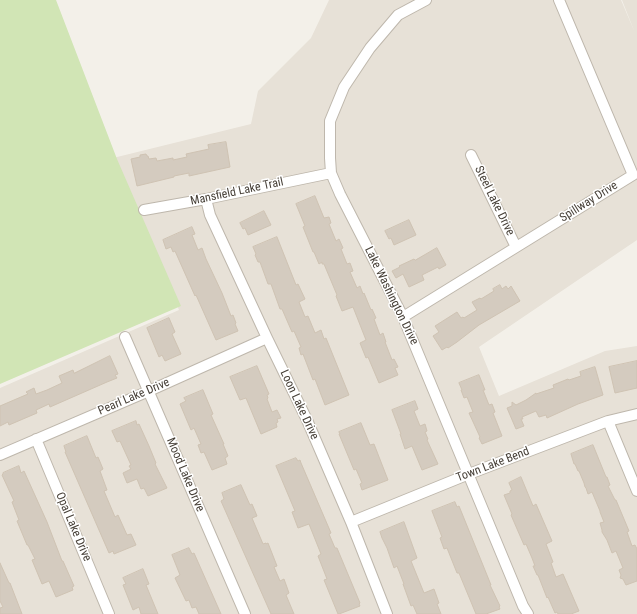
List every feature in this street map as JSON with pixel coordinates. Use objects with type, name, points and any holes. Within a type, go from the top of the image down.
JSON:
[{"type":"street","name":"Lake Washington Drive","points":[[426,0],[398,15],[370,48],[344,87],[330,121],[331,172],[340,194],[403,317],[523,606],[528,614]]},
{"type":"street","name":"Spillway Drive","points":[[403,317],[633,175],[559,0]]},
{"type":"street","name":"Steel Lake Drive","points":[[471,155],[516,248]]},
{"type":"street","name":"Mansfield Lake Trail","points":[[144,210],[206,199],[331,172]]},
{"type":"street","name":"Loon Lake Drive","points":[[206,199],[210,214],[267,338],[307,420],[351,522],[388,614]]},
{"type":"street","name":"Mood Lake Drive","points":[[124,337],[245,614]]},
{"type":"street","name":"Pearl Lake Drive","points":[[0,455],[149,392],[267,338]]},
{"type":"street","name":"Town Lake Bend","points":[[351,522],[469,474],[608,421],[637,414]]},
{"type":"street","points":[[608,421],[637,491]]},
{"type":"street","name":"Opal Lake Drive","points":[[36,439],[109,614]]},
{"type":"shaded area","points":[[329,0],[621,0],[635,33],[622,0],[637,0],[637,240],[479,347],[499,396],[605,351],[637,346],[637,614],[0,614],[0,388],[179,310],[113,158],[251,124],[258,91],[311,38]]},
{"type":"green space","points":[[0,0],[56,0],[117,159],[181,306],[0,384]]},
{"type":"building","points":[[226,142],[230,167],[189,176],[189,173],[174,176],[137,186],[131,159],[146,154],[149,159],[156,158],[157,161],[173,158],[173,160],[187,157],[186,154],[209,149],[208,145]]},
{"type":"building","points":[[315,196],[324,218],[329,217],[331,223],[329,224],[336,241],[339,239],[347,264],[350,263],[353,271],[350,272],[357,288],[360,286],[363,294],[364,293],[376,318],[374,319],[380,335],[383,333],[392,360],[394,359],[398,367],[395,368],[398,375],[379,383],[368,357],[366,358],[360,343],[366,340],[353,307],[342,311],[324,264],[322,264],[322,262],[319,264],[303,227],[305,226],[296,204]]},
{"type":"building","points":[[264,211],[271,225],[248,235],[245,228],[243,229],[240,223]]},
{"type":"building","points":[[409,220],[416,235],[394,245],[391,238],[389,239],[385,231]]},
{"type":"building","points":[[192,227],[195,234],[192,235],[198,250],[202,248],[231,316],[233,315],[238,331],[216,340],[175,251],[173,252],[171,247],[166,249],[163,240]]},
{"type":"building","points":[[277,237],[296,285],[298,284],[305,299],[299,302],[305,317],[308,316],[315,333],[321,330],[324,339],[326,338],[349,395],[325,405],[303,354],[301,355],[299,348],[301,347],[294,331],[292,332],[282,309],[280,309],[271,284],[268,284],[260,262],[258,262],[255,255],[256,254],[253,247]]},
{"type":"building","points":[[437,248],[446,265],[439,269],[438,267],[422,275],[424,280],[409,287],[403,274],[396,278],[392,271],[400,267],[399,266],[414,259],[415,260]]},
{"type":"building","points":[[500,285],[502,289],[506,286],[508,289],[511,286],[520,301],[479,325],[448,348],[447,347],[442,350],[433,336],[439,332],[435,326],[457,312],[461,318],[464,318],[477,310],[472,302],[480,298],[481,299],[494,291],[493,289]]},
{"type":"building","points":[[169,318],[175,332],[172,334],[181,354],[165,361],[162,355],[159,357],[147,328]]},
{"type":"building","points":[[110,356],[118,374],[115,375],[117,378],[50,407],[49,404],[36,410],[37,413],[9,425],[8,422],[0,426],[0,406],[28,394],[26,392],[34,388],[36,394],[47,390],[62,383],[59,376],[73,370],[74,373]]},
{"type":"building","points":[[637,361],[637,388],[615,393],[609,367]]},
{"type":"building","points":[[257,366],[269,394],[267,395],[267,399],[272,412],[277,410],[281,418],[277,419],[277,427],[261,434],[246,398],[240,400],[230,377]]},
{"type":"building","points":[[595,367],[603,395],[547,418],[546,415],[539,417],[536,411],[522,417],[523,419],[521,419],[524,426],[516,429],[507,408],[512,406],[512,402],[516,405],[536,393],[554,388],[553,385],[581,376],[580,372]]},
{"type":"building","points":[[479,375],[489,405],[492,404],[495,412],[493,413],[502,436],[482,444],[469,413],[473,412],[467,397],[464,398],[459,383]]},
{"type":"building","points":[[203,390],[213,414],[211,415],[228,456],[225,458],[227,464],[212,470],[204,452],[201,453],[198,445],[201,444],[194,428],[191,430],[180,404],[186,401],[184,398]]},
{"type":"building","points":[[415,401],[418,409],[414,411],[420,426],[425,424],[427,440],[438,464],[422,470],[412,446],[405,449],[392,410]]},
{"type":"building","points":[[136,421],[137,425],[139,424],[156,463],[155,464],[167,488],[148,496],[144,488],[141,489],[137,479],[127,483],[123,473],[131,469],[129,466],[131,465],[120,441],[117,442],[112,431]]},
{"type":"building","points":[[361,423],[370,445],[374,444],[388,480],[362,490],[360,484],[362,483],[356,469],[354,470],[339,434],[339,432]]},
{"type":"building","points":[[87,436],[96,458],[98,457],[103,469],[100,471],[107,490],[104,491],[115,517],[118,515],[127,535],[131,534],[136,545],[114,554],[113,551],[109,553],[65,452],[64,446]]},
{"type":"building","points":[[593,445],[610,485],[608,486],[616,500],[629,531],[627,532],[632,546],[635,545],[637,549],[637,581],[626,585],[623,579],[620,578],[621,575],[619,570],[623,568],[616,551],[612,553],[602,532],[600,523],[604,522],[600,511],[592,492],[588,494],[571,454]]},
{"type":"building","points":[[296,458],[298,461],[300,460],[331,533],[329,534],[335,548],[337,548],[360,603],[360,606],[339,614],[324,580],[327,579],[318,556],[321,554],[309,524],[298,528],[292,512],[295,511],[276,466]]},
{"type":"building","points":[[19,466],[21,473],[24,471],[74,586],[72,587],[73,590],[56,597],[49,581],[42,584],[32,560],[35,559],[27,545],[17,521],[19,520],[12,502],[14,501],[2,475],[3,473]]},
{"type":"building","points":[[521,477],[533,506],[536,504],[552,541],[546,544],[553,562],[551,563],[556,577],[563,574],[579,611],[571,614],[555,613],[533,566],[535,566],[532,558],[526,544],[524,545],[504,495],[510,493],[512,490],[509,483]]},
{"type":"building","points":[[241,485],[257,516],[252,518],[263,544],[268,543],[277,566],[274,567],[280,581],[284,579],[289,593],[286,595],[294,614],[271,614],[221,501],[224,499],[222,493]]},
{"type":"building","points":[[455,502],[457,507],[459,506],[490,585],[500,606],[500,609],[486,614],[476,614],[447,548],[444,549],[440,538],[442,537],[432,511]]},
{"type":"building","points":[[404,522],[417,558],[411,561],[424,593],[434,589],[441,614],[417,614],[413,605],[411,606],[397,566],[394,568],[380,532]]},
{"type":"building","points":[[189,548],[192,554],[194,553],[221,614],[199,614],[196,607],[192,608],[189,600],[186,601],[175,578],[180,575],[172,555]]},
{"type":"building","points":[[0,563],[10,583],[22,614],[0,614],[0,608],[3,607],[0,601]]},
{"type":"building","points":[[143,569],[149,584],[146,585],[158,614],[141,614],[139,607],[133,610],[123,585],[126,584],[123,578]]}]
